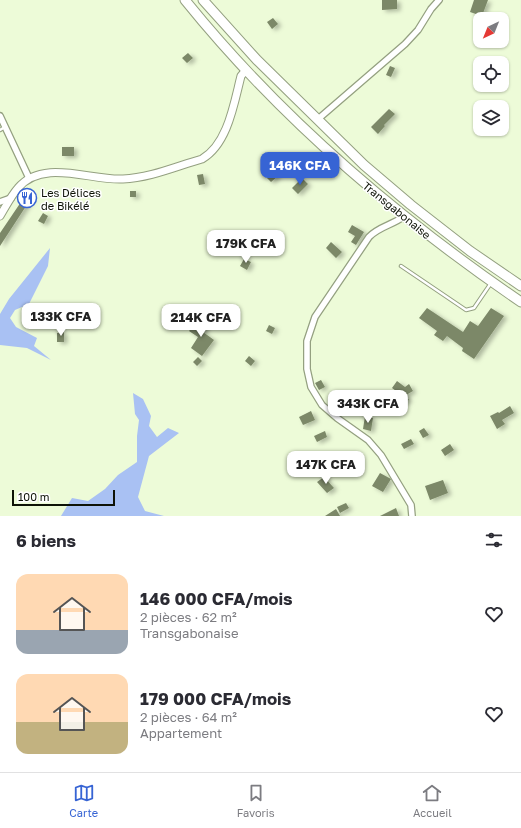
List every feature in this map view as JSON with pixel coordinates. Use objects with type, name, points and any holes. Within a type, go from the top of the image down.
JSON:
[{"type":"highway","name":"Transgabonaise","points":[[185,0],[246,70],[336,158],[403,217],[491,282],[521,302]]},
{"type":"highway","name":"Transgabonaise","points":[[203,0],[256,60],[364,165],[411,205],[470,251],[521,286]]},
{"type":"street","points":[[317,120],[404,44],[418,30],[431,9],[439,0]]},
{"type":"street","points":[[0,216],[10,198],[29,178],[51,173],[111,179],[131,179],[202,159],[210,154],[216,147],[230,118],[241,76],[256,60]]},
{"type":"street","points":[[0,116],[29,178]]},
{"type":"street","points":[[0,202],[10,198]]},
{"type":"street","points":[[403,217],[391,225],[376,230],[369,237],[315,317],[307,341],[307,369],[311,387],[322,405],[337,418],[368,440],[381,455],[400,483],[411,505],[412,516]]},
{"type":"lane","points":[[0,130],[6,127]]},
{"type":"lane","points":[[401,266],[466,310],[474,308],[491,282]]},
{"type":"water","points":[[50,248],[48,266],[29,304],[15,310],[10,318],[16,327],[37,338],[34,346],[51,360],[27,348],[0,345],[0,314],[9,299]]},
{"type":"water","points":[[133,393],[143,399],[151,416],[149,426],[157,437],[168,428],[179,433],[149,456],[138,497],[145,511],[164,516],[61,516],[72,498],[88,501],[105,489],[118,475],[137,462],[137,436],[139,420],[135,414]]},
{"type":"building","points":[[382,0],[397,0],[397,9],[382,10]]},
{"type":"building","points":[[474,0],[488,0],[484,12],[470,12]]},
{"type":"building","points":[[273,18],[278,24],[272,29],[267,22]]},
{"type":"building","points":[[188,53],[193,58],[187,63],[182,58]]},
{"type":"building","points":[[390,66],[395,68],[391,77],[386,75]]},
{"type":"building","points":[[389,109],[395,114],[384,125],[385,126],[378,134],[371,127]]},
{"type":"building","points":[[62,147],[74,147],[74,156],[62,156]]},
{"type":"building","points":[[274,172],[278,176],[271,182],[267,178]]},
{"type":"building","points":[[203,174],[205,184],[199,185],[197,175]]},
{"type":"building","points":[[302,178],[308,184],[298,194],[292,188]]},
{"type":"building","points":[[130,191],[136,191],[136,197],[130,197]]},
{"type":"building","points":[[24,192],[32,197],[0,246],[0,233],[23,199],[21,197]]},
{"type":"building","points":[[43,213],[48,216],[44,224],[38,221]]},
{"type":"building","points":[[352,225],[364,232],[356,245],[351,242],[355,236],[348,232]]},
{"type":"building","points":[[218,233],[221,242],[214,244],[212,235]]},
{"type":"building","points":[[331,242],[342,252],[336,258],[326,248]]},
{"type":"building","points":[[244,259],[251,262],[247,270],[240,266]]},
{"type":"building","points":[[427,308],[463,332],[470,321],[478,326],[491,308],[504,316],[474,359],[462,351],[463,348],[447,336],[443,341],[434,335],[437,331],[419,318]]},
{"type":"building","points":[[198,320],[207,327],[203,332],[214,340],[202,356],[191,348],[198,337],[189,331]]},
{"type":"building","points":[[269,325],[275,328],[272,334],[266,331]]},
{"type":"building","points":[[64,332],[64,342],[57,342],[57,333]]},
{"type":"building","points":[[249,356],[255,361],[251,366],[245,361]]},
{"type":"building","points":[[198,357],[202,361],[197,366],[193,362]]},
{"type":"building","points":[[321,380],[325,387],[319,390],[315,383]]},
{"type":"building","points":[[397,381],[405,387],[409,384],[413,391],[406,395],[409,400],[392,409],[387,399],[399,393],[392,388]]},
{"type":"building","points":[[510,406],[514,413],[502,420],[505,424],[497,429],[490,416],[498,412],[499,413]]},
{"type":"building","points":[[311,411],[315,420],[303,425],[299,417]]},
{"type":"building","points":[[365,416],[373,418],[371,431],[363,429]]},
{"type":"building","points":[[424,428],[429,435],[423,438],[419,431]]},
{"type":"building","points":[[325,431],[327,437],[317,442],[314,436]]},
{"type":"building","points":[[411,439],[414,444],[404,449],[401,444]]},
{"type":"building","points":[[450,444],[454,450],[445,456],[441,450]]},
{"type":"building","points":[[380,473],[391,479],[383,492],[372,486]]},
{"type":"building","points":[[324,477],[334,488],[327,493],[317,482]]},
{"type":"building","points":[[443,480],[448,493],[430,500],[425,486]]},
{"type":"building","points":[[346,503],[349,508],[340,513],[337,507]]},
{"type":"building","points":[[396,508],[399,516],[380,516]]},
{"type":"building","points":[[336,509],[340,516],[325,516]]},
{"type":"place","name":"Les Délices de Bikélé","points":[[27,198]]}]
